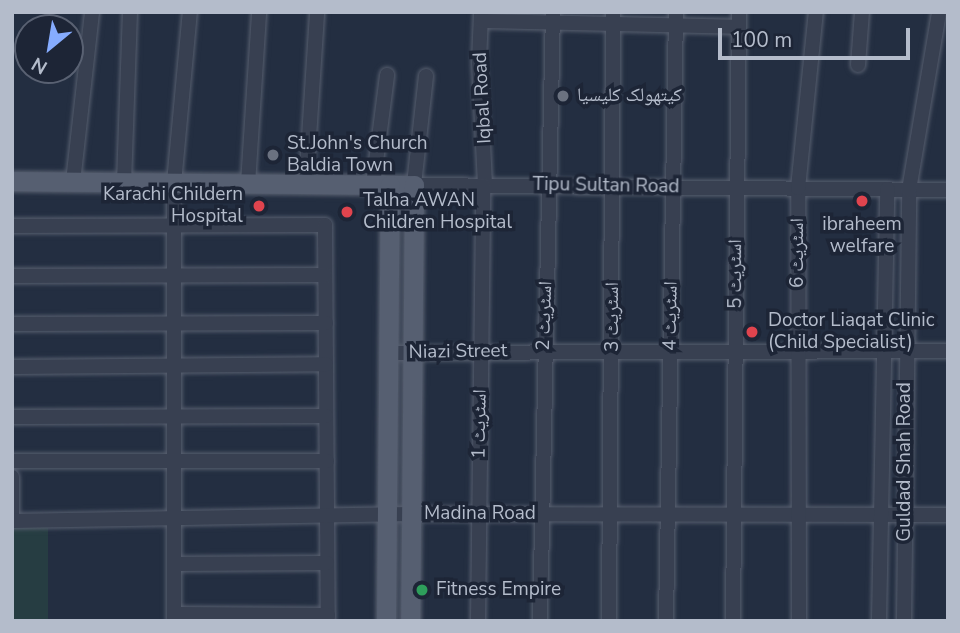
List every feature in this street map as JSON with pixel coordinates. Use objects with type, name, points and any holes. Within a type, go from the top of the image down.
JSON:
[{"type":"main road","name":"Tipu Sultan Road","points":[[12,181],[414,185]]},
{"type":"main road","points":[[381,185],[389,353],[386,621]]},
{"type":"main road","points":[[410,621],[414,185]]},
{"type":"street","points":[[73,182],[92,12]]},
{"type":"street","points":[[124,183],[130,12]]},
{"type":"street","points":[[12,226],[174,225],[325,225],[328,618],[174,617],[174,225],[174,183],[190,12]]},
{"type":"street","points":[[248,184],[259,12]]},
{"type":"street","points":[[306,184],[317,12]]},
{"type":"street","name":"اسٹریٹ 6","points":[[799,621],[798,188],[816,12]]},
{"type":"street","points":[[858,65],[862,12]]},
{"type":"street","name":"Guldad Shah Road","points":[[904,621],[905,350],[909,190],[941,32],[939,12]]},
{"type":"street","points":[[481,17],[739,20]]},
{"type":"street","name":"Iqbal Road","points":[[481,17],[484,185]]},
{"type":"street","name":"اسٹریٹ 2","points":[[540,621],[553,18]]},
{"type":"street","name":"اسٹریٹ 3","points":[[609,621],[614,351],[613,18]]},
{"type":"street","name":"اسٹریٹ 4","points":[[666,621],[676,19]]},
{"type":"street","name":"اسٹریٹ 5","points":[[733,621],[739,20]]},
{"type":"street","points":[[381,185],[387,75]]},
{"type":"street","points":[[414,185],[426,76]]},
{"type":"street","name":"Tipu Sultan Road","points":[[414,185],[948,190]]},
{"type":"street","name":"اسٹریٹ 1","points":[[478,621],[484,185]]},
{"type":"street","name":"Guldad Shah Road","points":[[879,621],[887,189]]},
{"type":"street","points":[[12,276],[326,275]]},
{"type":"street","points":[[12,324],[326,323]]},
{"type":"street","name":"Niazi Street","points":[[389,353],[948,351]]},
{"type":"street","points":[[12,367],[326,365]]},
{"type":"street","points":[[12,417],[326,416]]},
{"type":"street","points":[[12,461],[327,461]]},
{"type":"street","points":[[12,477],[12,521]]},
{"type":"street","name":"Madina Road","points":[[12,521],[174,516],[411,514],[948,515]]},
{"type":"street","points":[[174,564],[327,563]]},
{"type":"green space","points":[[48,520],[48,621],[12,621],[12,521]]},
{"type":"place","name":"کیتھولک کلیسیا","points":[[563,96]]},
{"type":"place","name":"St.John's Church Baldia Town","points":[[273,155]]},
{"type":"place","name":"ibraheem welfare","points":[[862,201]]},
{"type":"place","name":"Karachi Childern Hospital","points":[[259,206]]},
{"type":"place","name":"Talha AWAN Children Hospital","points":[[347,212]]},
{"type":"place","name":"Doctor Liaqat Clinic (Child Specialist)","points":[[752,332]]},
{"type":"place","name":"Fitness Empire","points":[[422,590]]}]
